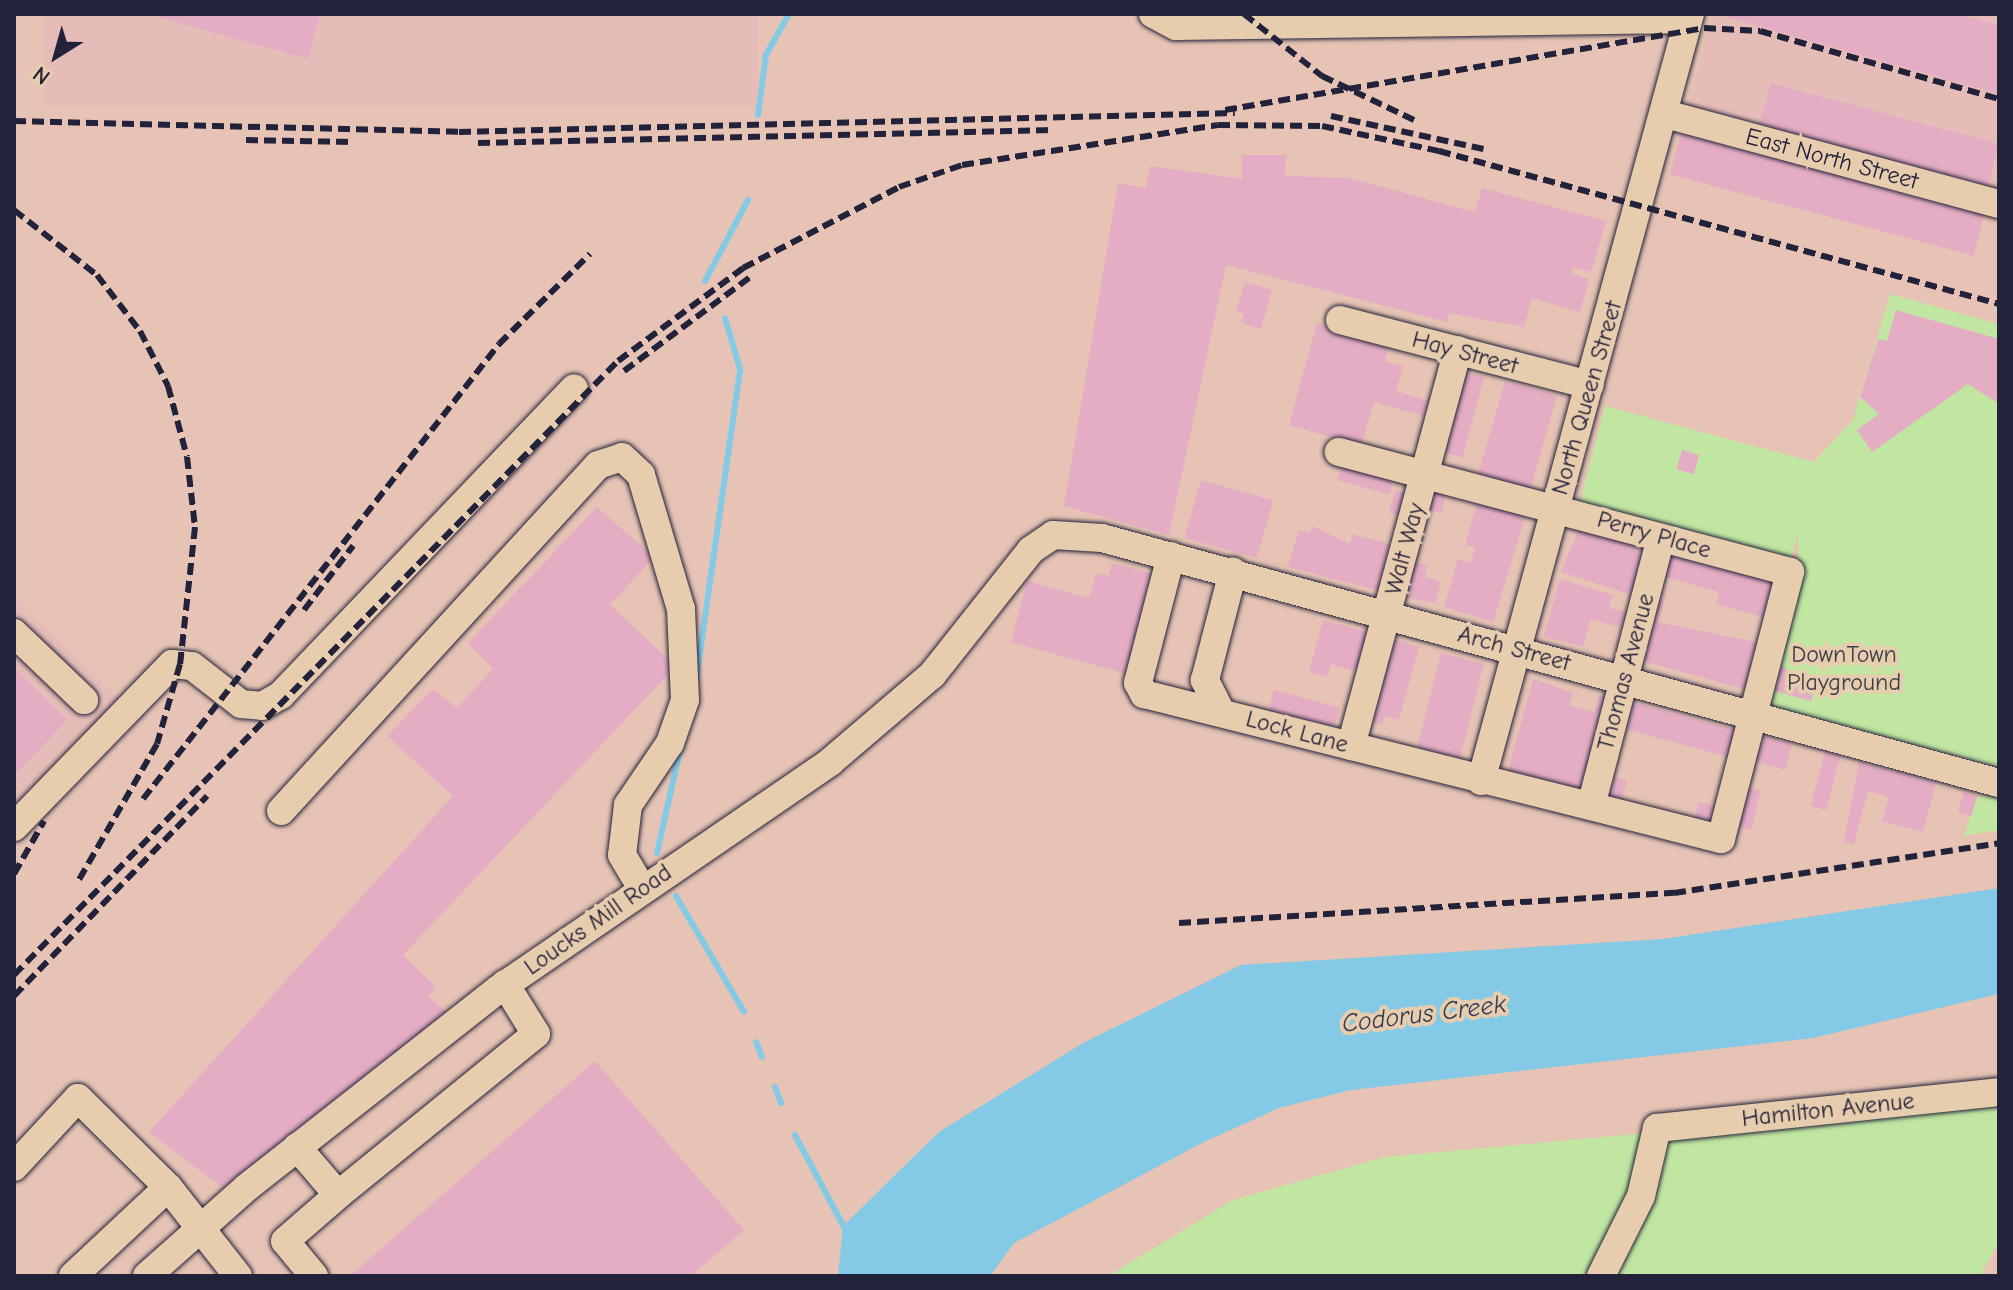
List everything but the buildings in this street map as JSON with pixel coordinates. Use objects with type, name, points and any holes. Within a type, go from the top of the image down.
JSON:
[{"type":"street","points":[[1153,14],[1176,26],[1689,16]]},
{"type":"street","name":"North Queen Street","points":[[1481,781],[1665,114],[1689,16]]},
{"type":"street","name":"East North Street","points":[[1665,114],[1999,204]]},
{"type":"street","name":"Hay Street","points":[[1340,320],[1590,385]]},
{"type":"street","name":"Walt Way","points":[[1351,746],[1458,350]]},
{"type":"street","points":[[14,827],[172,664],[192,666],[241,704],[262,706],[281,695],[574,388]]},
{"type":"street","name":"Perry Place","points":[[1339,452],[1424,476],[1557,507],[1790,572],[1754,718]]},
{"type":"street","points":[[281,811],[598,465],[622,457],[641,475],[681,609],[685,700],[670,743],[628,805],[622,855],[642,888]]},
{"type":"street","name":"Arch Street","points":[[1031,550],[1074,533],[1171,556],[1999,783]]},
{"type":"street","name":"Thomas Avenue","points":[[1591,806],[1661,538]]},
{"type":"street","name":"Loucks Mill Road","points":[[147,1276],[297,1147],[505,984],[830,762],[932,675],[1031,550]]},
{"type":"street","name":"Lock Lane","points":[[1171,556],[1138,690],[1481,781],[1721,839],[1754,718]]},
{"type":"street","points":[[1221,712],[1205,680],[1233,572]]},
{"type":"street","points":[[14,633],[84,700]]},
{"type":"street","points":[[314,1276],[285,1241],[536,1034],[505,984]]},
{"type":"street","name":"Hamilton Avenue","points":[[1601,1276],[1641,1196],[1657,1128],[1999,1092]]},
{"type":"street","points":[[14,1167],[78,1098],[168,1187],[230,1273]]},
{"type":"street","points":[[297,1147],[338,1195]]},
{"type":"street","points":[[73,1276],[168,1187]]},
{"type":"shaded area","points":[[44,14],[758,14],[758,107],[44,107]]},
{"type":"shaded area","points":[[1713,14],[1999,14],[1999,192],[1688,107]]},
{"type":"shaded area","points":[[14,596],[119,699],[14,807]]},
{"type":"green space","name":"DownTown Playground","points":[[1890,294],[1999,324],[1999,767],[1766,705],[1798,585],[1798,533],[1791,561],[1579,505],[1605,406],[1814,462],[1853,420]]},
{"type":"green space","points":[[1977,796],[1999,798],[1999,830],[1964,836]]},
{"type":"green space","points":[[1999,1101],[1999,1242],[1980,1276],[1108,1276],[1233,1200],[1385,1157]]},
{"type":"water","name":"Codorus Creek","points":[[1999,888],[1999,994],[1813,1038],[1351,1090],[1279,1108],[1202,1143],[1014,1243],[990,1276],[838,1276],[843,1226],[939,1132],[1083,1043],[1241,965],[1663,939]]},
{"type":"waterway","points":[[758,115],[766,55],[789,14]]},
{"type":"waterway","points":[[705,281],[748,200]]},
{"type":"waterway","points":[[696,680],[740,369],[725,318]]},
{"type":"waterway","points":[[657,853],[681,746]]},
{"type":"waterway","points":[[676,896],[744,1012]]},
{"type":"waterway","points":[[756,1042],[762,1057]]},
{"type":"waterway","points":[[775,1087],[781,1103]]},
{"type":"waterway","points":[[795,1135],[846,1231]]},
{"type":"railway","points":[[1244,14],[1322,76],[1418,122]]},
{"type":"railway","points":[[1225,110],[1704,28],[1760,31],[1999,99]]},
{"type":"railway","points":[[14,121],[459,132],[1235,113]]},
{"type":"railway","points":[[1331,116],[1483,149]]},
{"type":"railway","points":[[14,975],[618,361],[743,268],[899,187],[962,165],[1218,125],[1322,126],[1439,151],[1999,304]]},
{"type":"railway","points":[[478,143],[1054,130]]},
{"type":"railway","points":[[246,140],[354,142]]},
{"type":"railway","points":[[14,210],[97,275],[140,331],[168,386],[187,457],[195,527],[180,664],[157,744],[77,883]]},
{"type":"railway","points":[[143,799],[499,344],[590,254]]},
{"type":"railway","points":[[624,371],[753,275]]},
{"type":"railway","points":[[304,610],[353,546]]},
{"type":"railway","points":[[14,996],[207,796]]},
{"type":"railway","points":[[14,874],[44,821]]},
{"type":"railway","points":[[1179,923],[1674,893],[1999,843]]}]
